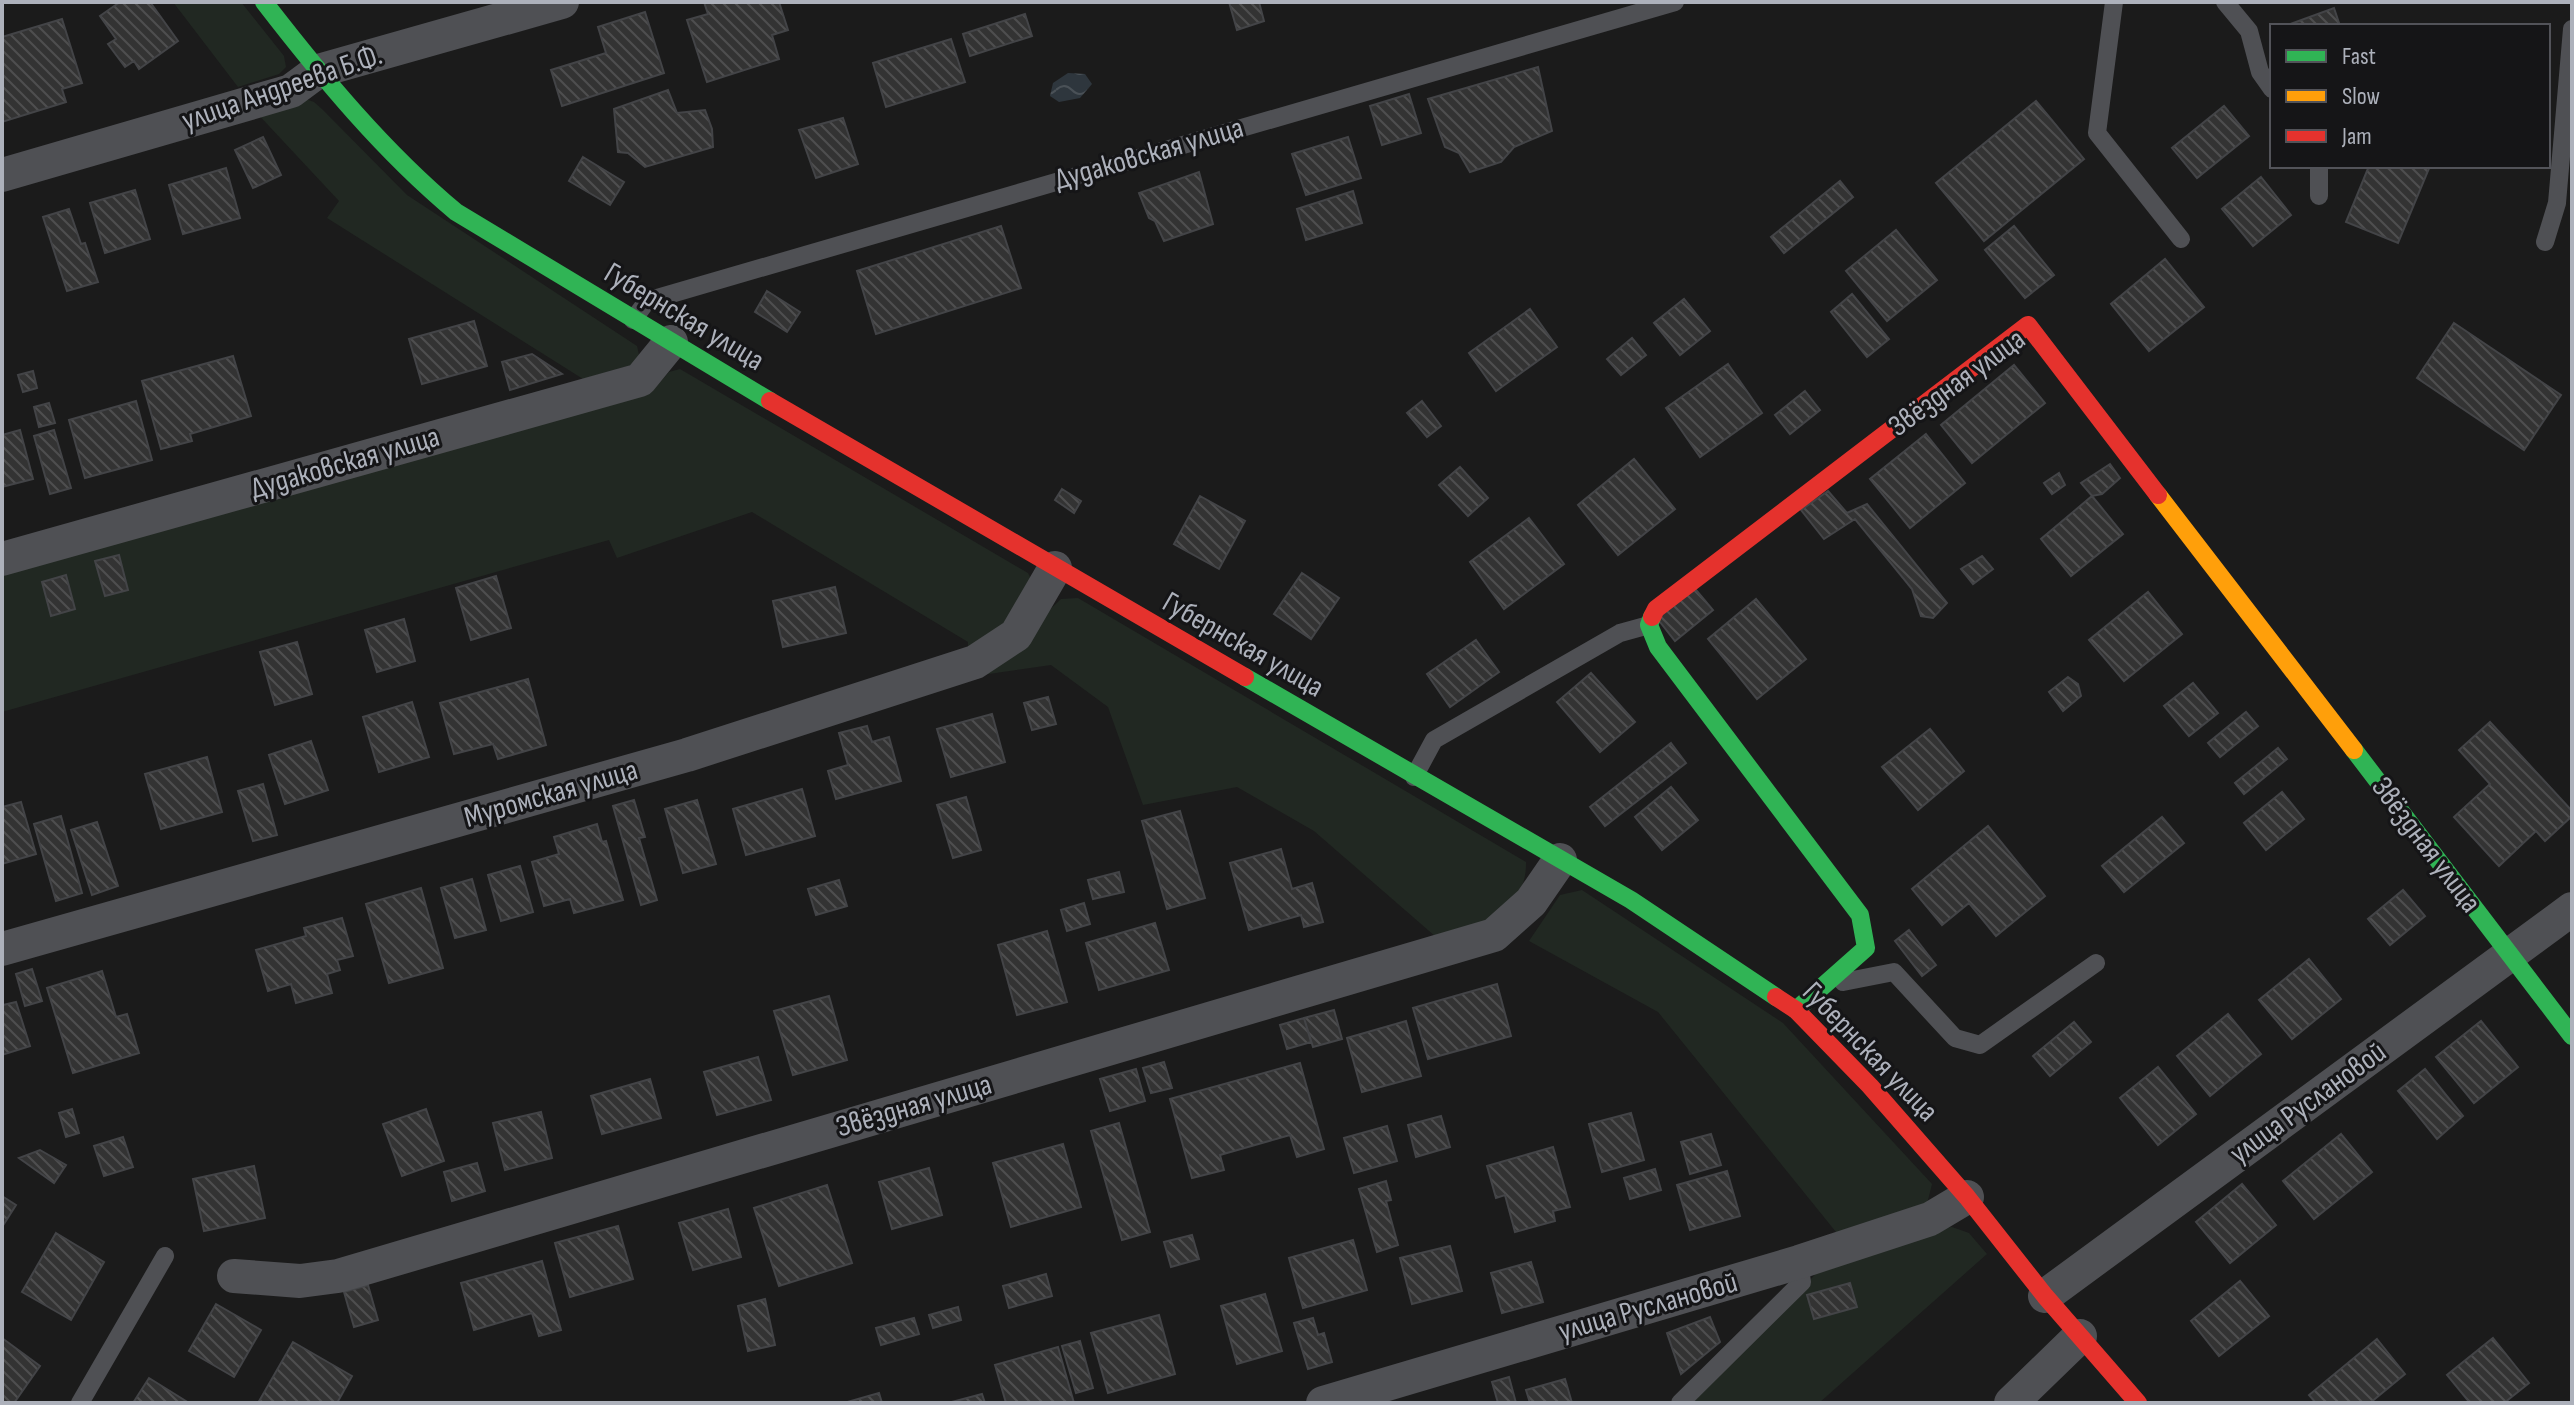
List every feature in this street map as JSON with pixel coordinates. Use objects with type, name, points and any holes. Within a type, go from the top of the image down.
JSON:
[{"type":"street","name":"Губернская улица","points":[[264,2],[318,71],[418,180],[456,212],[633,320],[1055,568],[1631,900],[1796,1010],[1870,1086],[1967,1197],[2045,1296],[2138,1403]]},
{"type":"street","name":"улица Андреева Б.Ф.","points":[[2,175],[291,91],[318,71],[562,2]]},
{"type":"street","name":"Звёздная улица","points":[[1649,625],[1656,609],[2028,325],[2510,955]]},
{"type":"street","name":"Дудаковская улица","points":[[2,559],[640,380],[671,342]]},
{"type":"street","name":"Муромская улица","points":[[2,949],[687,755],[975,662],[1016,635],[1055,568]]},
{"type":"street","points":[[1649,625],[1658,647],[1860,915],[1866,948],[1796,1010]]},
{"type":"street","name":"Звёздная улица","points":[[234,1276],[300,1281],[338,1276],[1494,935],[1531,902],[1560,860]]},
{"type":"street","name":"улица Руслановой","points":[[2045,1296],[2572,909]]},
{"type":"street","points":[[2510,955],[2572,1036]]},
{"type":"street","name":"улица Руслановой","points":[[1323,1403],[1799,1262],[1930,1219],[1967,1197]]},
{"type":"street","points":[[2011,1403],[2080,1336]]},
{"type":"lane","name":"Дудаковская улица","points":[[633,320],[647,301],[1675,2]]},
{"type":"lane","points":[[2114,2],[2097,133],[2181,239]]},
{"type":"lane","points":[[2225,2],[2249,31],[2260,72],[2270,86]]},
{"type":"lane","points":[[2545,242],[2557,203],[2572,29]]},
{"type":"lane","points":[[2319,168],[2319,196]]},
{"type":"lane","points":[[1414,777],[1434,740],[1620,633],[1649,625]]},
{"type":"lane","points":[[1825,985],[1894,972],[1955,1038],[1980,1045],[2096,963]]},
{"type":"lane","points":[[80,1403],[165,1256]]},
{"type":"lane","points":[[1680,1403],[1802,1282],[1799,1262]]},
{"type":"shaded area","points":[[173,2],[241,2],[284,56],[286,67],[279,74],[238,87]]},
{"type":"shaded area","points":[[303,98],[322,109],[407,195],[637,346],[639,355],[635,364],[583,379],[327,218],[339,201],[255,111]]},
{"type":"shaded area","points":[[680,369],[1028,573],[1032,581],[1006,627],[968,652],[968,642],[752,512],[617,558],[609,540],[2,712],[2,574],[661,381],[669,372]]},
{"type":"shaded area","points":[[1078,598],[1526,862],[1524,880],[1518,894],[1509,905],[1483,922],[1436,937],[1314,831],[1237,787],[1143,805],[1108,707],[1051,665],[982,675],[1061,599]]},
{"type":"shaded area","points":[[1582,890],[1783,1023],[1932,1184],[1928,1200],[1919,1214],[1840,1237],[1658,1012],[1529,941],[1560,895]]},
{"type":"shaded area","points":[[1952,1227],[1969,1233],[1987,1254],[1819,1403],[1692,1403],[1769,1326],[1819,1270],[1938,1228]]},
{"type":"water","points":[[1068,73],[1085,74],[1092,84],[1080,98],[1059,102],[1050,96],[1053,83]]},
{"type":"building","points":[[120,2],[150,2],[178,41],[139,69],[134,61],[125,67],[108,44],[116,39],[100,16]]},
{"type":"building","points":[[704,2],[779,2],[788,30],[772,35],[779,59],[707,82],[687,20],[708,14]]},
{"type":"building","points":[[1229,2],[1259,2],[1264,21],[1237,30]]},
{"type":"building","points":[[2334,8],[2339,24],[2290,24]]},
{"type":"building","points":[[645,12],[664,73],[562,106],[551,70],[606,53],[598,27]]},
{"type":"building","points":[[1025,14],[1032,36],[970,56],[963,34]]},
{"type":"building","points":[[62,19],[82,83],[62,89],[66,102],[2,122],[2,37]]},
{"type":"building","points":[[951,39],[965,82],[886,107],[873,63]]},
{"type":"building","points":[[1538,67],[1552,131],[1514,147],[1501,162],[1470,172],[1459,153],[1445,147],[1428,99]]},
{"type":"building","points":[[668,90],[677,113],[705,110],[712,129],[713,147],[645,167],[628,153],[618,152],[614,109]]},
{"type":"building","points":[[1409,94],[1421,133],[1382,145],[1370,106]]},
{"type":"building","points":[[2036,101],[2084,159],[1984,241],[1936,183]]},
{"type":"building","points":[[2224,106],[2249,136],[2197,178],[2172,148]]},
{"type":"building","points":[[843,118],[858,164],[816,178],[799,130]]},
{"type":"building","points":[[263,137],[281,175],[253,188],[235,150]]},
{"type":"building","points":[[1348,137],[1361,178],[1306,195],[1292,154]]},
{"type":"building","points":[[583,157],[624,182],[610,205],[569,181]]},
{"type":"building","points":[[226,168],[240,218],[183,234],[169,185]]},
{"type":"building","points":[[2368,168],[2429,168],[2398,243],[2346,222]]},
{"type":"building","points":[[1199,172],[1213,224],[1164,241],[1155,221],[1149,218],[1139,193]]},
{"type":"building","points":[[2261,177],[2291,215],[2253,246],[2222,209]]},
{"type":"building","points":[[1840,181],[1853,197],[1784,253],[1771,237]]},
{"type":"building","points":[[135,190],[150,239],[105,253],[90,203]]},
{"type":"building","points":[[1353,191],[1362,223],[1306,240],[1297,209]]},
{"type":"building","points":[[69,209],[98,282],[67,291],[43,217]]},
{"type":"building","points":[[1001,226],[1021,288],[876,334],[857,271]]},
{"type":"building","points":[[2014,226],[2054,275],[2025,298],[1985,250]]},
{"type":"building","points":[[1896,230],[1937,280],[1887,321],[1846,271]]},
{"type":"building","points":[[2165,259],[2204,307],[2149,351],[2111,304]]},
{"type":"building","points":[[767,291],[800,312],[787,332],[755,312]]},
{"type":"building","points":[[1852,294],[1889,339],[1867,357],[1831,312]]},
{"type":"building","points":[[1684,299],[1710,331],[1680,355],[1654,323]]},
{"type":"building","points":[[1530,309],[1557,347],[1496,391],[1469,353]]},
{"type":"building","points":[[474,321],[487,366],[422,384],[409,339]]},
{"type":"building","points":[[2454,323],[2561,395],[2524,450],[2417,378]]},
{"type":"building","points":[[1632,338],[1646,355],[1621,375],[1607,359]]},
{"type":"building","points":[[532,354],[562,374],[510,390],[502,362]]},
{"type":"building","points":[[233,356],[251,416],[190,434],[192,441],[161,449],[142,381]]},
{"type":"building","points":[[1728,364],[1762,413],[1700,457],[1666,408]]},
{"type":"building","points":[[2014,365],[2045,403],[1972,463],[1941,425]]},
{"type":"building","points":[[33,371],[37,388],[23,392],[18,375]]},
{"type":"building","points":[[1805,391],[1820,410],[1790,434],[1775,415]]},
{"type":"building","points":[[136,401],[152,460],[85,478],[69,420]]},
{"type":"building","points":[[1422,401],[1441,426],[1427,437],[1407,413]]},
{"type":"building","points":[[49,403],[55,423],[39,427],[34,407]]},
{"type":"building","points":[[20,430],[33,479],[2,487],[2,435]]},
{"type":"building","points":[[54,430],[71,488],[50,494],[34,436]]},
{"type":"building","points":[[1926,434],[1965,483],[1910,528],[1870,479]]},
{"type":"building","points":[[1634,459],[1675,509],[1618,555],[1578,505]]},
{"type":"building","points":[[2110,464],[2120,478],[2102,494],[2092,496],[2081,483]]},
{"type":"building","points":[[1460,467],[1488,498],[1468,516],[1439,485]]},
{"type":"building","points":[[2059,473],[2065,485],[2052,494],[2044,483]]},
{"type":"building","points":[[1062,489],[1081,501],[1074,513],[1055,500]]},
{"type":"building","points":[[1828,491],[1847,513],[1867,504],[1947,603],[1933,618],[1921,616],[1912,589],[1855,519],[1824,539],[1801,510]]},
{"type":"building","points":[[1200,496],[1245,521],[1219,569],[1174,544]]},
{"type":"building","points":[[2092,496],[2123,534],[2071,576],[2041,539]]},
{"type":"building","points":[[1529,518],[1564,564],[1504,609],[1470,562]]},
{"type":"building","points":[[119,555],[128,590],[105,596],[95,561]]},
{"type":"building","points":[[1982,556],[1993,569],[1973,584],[1961,569]]},
{"type":"building","points":[[1302,573],[1339,598],[1311,639],[1274,614]]},
{"type":"building","points":[[66,575],[75,609],[51,616],[42,582]]},
{"type":"building","points":[[496,576],[511,628],[471,640],[456,588]]},
{"type":"building","points":[[1686,578],[1713,610],[1675,641],[1649,608]]},
{"type":"building","points":[[835,587],[846,633],[783,647],[773,601]]},
{"type":"building","points":[[2148,592],[2182,634],[2124,681],[2089,640]]},
{"type":"building","points":[[1756,599],[1806,659],[1757,699],[1708,639]]},
{"type":"building","points":[[404,619],[415,661],[377,672],[365,630]]},
{"type":"building","points":[[1476,640],[1499,672],[1450,707],[1427,674]]},
{"type":"building","points":[[297,642],[312,694],[275,705],[260,652]]},
{"type":"building","points":[[1591,673],[1635,722],[1600,752],[1557,702]]},
{"type":"building","points":[[2068,677],[2078,684],[2081,696],[2063,711],[2049,692]]},
{"type":"building","points":[[528,679],[546,745],[498,759],[493,744],[454,754],[440,703]]},
{"type":"building","points":[[2193,683],[2218,713],[2189,736],[2164,706]]},
{"type":"building","points":[[1048,697],[1056,724],[1032,730],[1024,703]]},
{"type":"building","points":[[412,702],[429,757],[379,772],[363,717]]},
{"type":"building","points":[[2246,712],[2258,726],[2220,757],[2208,743]]},
{"type":"building","points":[[992,714],[1005,762],[951,777],[937,729]]},
{"type":"building","points":[[2490,722],[2572,811],[2572,816],[2545,841],[2536,831],[2499,866],[2454,817],[2490,784],[2459,750]]},
{"type":"building","points":[[867,726],[872,742],[889,737],[901,781],[836,799],[828,771],[848,765],[839,733]]},
{"type":"building","points":[[1930,729],[1964,771],[1918,810],[1882,767]]},
{"type":"building","points":[[311,741],[328,790],[285,804],[269,755]]},
{"type":"building","points":[[1671,743],[1686,763],[1605,826],[1590,807]]},
{"type":"building","points":[[2278,748],[2287,759],[2244,794],[2235,783]]},
{"type":"building","points":[[207,757],[222,812],[161,829],[145,774]]},
{"type":"building","points":[[263,784],[277,835],[253,841],[238,791]]},
{"type":"building","points":[[1671,787],[1698,820],[1662,850],[1635,817]]},
{"type":"building","points":[[802,789],[815,836],[746,855],[733,809]]},
{"type":"building","points":[[2282,792],[2304,819],[2266,850],[2244,823]]},
{"type":"building","points":[[966,797],[981,850],[953,858],[937,805]]},
{"type":"building","points":[[634,800],[645,837],[639,838],[657,900],[641,905],[613,806]]},
{"type":"building","points":[[697,800],[716,864],[683,873],[665,809]]},
{"type":"building","points":[[21,802],[36,854],[2,864],[2,807]]},
{"type":"building","points":[[1180,811],[1205,898],[1167,909],[1142,821]]},
{"type":"building","points":[[61,816],[82,893],[56,901],[34,824]]},
{"type":"building","points":[[2162,817],[2184,843],[2124,892],[2102,866]]},
{"type":"building","points":[[97,822],[118,886],[92,895],[71,830]]},
{"type":"building","points":[[597,824],[602,842],[606,841],[623,900],[574,913],[570,899],[544,906],[532,862],[559,854],[554,837]]},
{"type":"building","points":[[1988,826],[2045,896],[1996,936],[1969,903],[1942,925],[1912,889]]},
{"type":"building","points":[[1281,849],[1292,889],[1312,883],[1323,922],[1304,927],[1301,915],[1249,930],[1230,863]]},
{"type":"building","points":[[520,866],[533,912],[501,921],[488,875]]},
{"type":"building","points":[[1119,872],[1124,892],[1093,899],[1088,880]]},
{"type":"building","points":[[472,879],[486,930],[455,938],[441,888]]},
{"type":"building","points":[[839,880],[847,906],[816,915],[808,889]]},
{"type":"building","points":[[421,888],[443,968],[389,983],[366,904]]},
{"type":"building","points":[[2403,890],[2425,916],[2390,945],[2368,919]]},
{"type":"building","points":[[1084,903],[1090,924],[1067,931],[1061,910]]},
{"type":"building","points":[[342,918],[353,956],[337,960],[340,970],[327,974],[332,993],[296,1003],[291,984],[268,991],[256,950],[306,936],[304,928]]},
{"type":"building","points":[[1155,923],[1169,970],[1099,990],[1086,943]]},
{"type":"building","points":[[1909,930],[1936,965],[1922,976],[1895,941]]},
{"type":"building","points":[[1047,931],[1067,1002],[1017,1015],[998,945]]},
{"type":"building","points":[[2309,959],[2341,999],[2292,1039],[2259,1000]]},
{"type":"building","points":[[32,969],[42,1001],[25,1006],[16,974]]},
{"type":"building","points":[[102,971],[116,1017],[127,1014],[139,1053],[73,1073],[47,988]]},
{"type":"building","points":[[1497,984],[1511,1036],[1428,1059],[1413,1008]]},
{"type":"building","points":[[829,996],[847,1060],[793,1075],[774,1011]]},
{"type":"building","points":[[2,1001],[3,1005],[16,1002],[30,1046],[2,1055]]},
{"type":"building","points":[[1334,1010],[1342,1039],[1313,1047],[1304,1018]]},
{"type":"building","points":[[2228,1014],[2261,1054],[2210,1096],[2177,1056]]},
{"type":"building","points":[[1304,1018],[1311,1042],[1287,1049],[1280,1025]]},
{"type":"building","points":[[1406,1021],[1421,1076],[1362,1092],[1347,1038]]},
{"type":"building","points":[[2481,1021],[2518,1067],[2474,1103],[2436,1057]]},
{"type":"building","points":[[2074,1022],[2091,1042],[2050,1076],[2033,1056]]},
{"type":"building","points":[[758,1057],[771,1100],[717,1115],[704,1072]]},
{"type":"building","points":[[1164,1062],[1172,1088],[1151,1093],[1143,1068]]},
{"type":"building","points":[[1300,1063],[1324,1149],[1297,1157],[1290,1135],[1220,1155],[1224,1170],[1192,1178],[1170,1099]]},
{"type":"building","points":[[2158,1067],[2196,1114],[2158,1145],[2120,1098]]},
{"type":"building","points":[[1136,1069],[1145,1101],[1110,1111],[1100,1079]]},
{"type":"building","points":[[2425,1069],[2463,1116],[2437,1139],[2398,1091]]},
{"type":"building","points":[[650,1079],[661,1118],[602,1134],[591,1096]]},
{"type":"building","points":[[72,1109],[79,1133],[66,1137],[59,1113]]},
{"type":"building","points":[[426,1109],[444,1161],[402,1176],[383,1124]]},
{"type":"building","points":[[541,1112],[552,1158],[505,1170],[493,1123]]},
{"type":"building","points":[[1631,1113],[1644,1160],[1602,1172],[1589,1124]]},
{"type":"building","points":[[1441,1116],[1450,1147],[1416,1157],[1408,1125]]},
{"type":"building","points":[[1119,1123],[1150,1232],[1122,1240],[1091,1131]]},
{"type":"building","points":[[1387,1126],[1397,1161],[1354,1173],[1344,1138]]},
{"type":"building","points":[[1711,1134],[1721,1165],[1690,1174],[1681,1142]]},
{"type":"building","points":[[2341,1134],[2372,1172],[2314,1219],[2283,1181]]},
{"type":"building","points":[[123,1137],[133,1167],[104,1176],[94,1146]]},
{"type":"building","points":[[1063,1144],[1081,1207],[1011,1227],[993,1163]]},
{"type":"building","points":[[1553,1147],[1570,1207],[1553,1211],[1555,1221],[1515,1232],[1505,1195],[1496,1198],[1487,1166]]},
{"type":"building","points":[[40,1150],[66,1165],[54,1183],[19,1158]]},
{"type":"building","points":[[477,1163],[485,1191],[452,1201],[444,1172]]},
{"type":"building","points":[[254,1166],[265,1218],[204,1231],[193,1179]]},
{"type":"building","points":[[929,1168],[942,1215],[892,1229],[879,1182]]},
{"type":"building","points":[[1655,1169],[1661,1190],[1630,1199],[1624,1178]]},
{"type":"building","points":[[1727,1171],[1740,1216],[1690,1230],[1677,1185]]},
{"type":"building","points":[[1386,1181],[1391,1200],[1386,1201],[1398,1245],[1377,1252],[1359,1189]]},
{"type":"building","points":[[2242,1184],[2276,1225],[2230,1263],[2196,1222]]},
{"type":"building","points":[[827,1185],[852,1263],[779,1286],[754,1208]]},
{"type":"building","points":[[2,1196],[16,1205],[2,1227]]},
{"type":"building","points":[[728,1209],[741,1257],[693,1270],[679,1223]]},
{"type":"building","points":[[618,1226],[633,1279],[570,1297],[555,1243]]},
{"type":"building","points":[[56,1233],[104,1262],[71,1320],[22,1292]]},
{"type":"building","points":[[1192,1235],[1199,1259],[1171,1267],[1164,1242]]},
{"type":"building","points":[[1353,1240],[1367,1290],[1303,1308],[1289,1258]]},
{"type":"building","points":[[1450,1246],[1462,1291],[1412,1304],[1400,1258]]},
{"type":"building","points":[[542,1261],[561,1330],[539,1336],[532,1313],[474,1330],[461,1283]]},
{"type":"building","points":[[1531,1262],[1543,1302],[1502,1313],[1491,1273]]},
{"type":"building","points":[[1046,1274],[1052,1296],[1009,1308],[1003,1286]]},
{"type":"building","points":[[2240,1281],[2269,1316],[2219,1356],[2191,1321]]},
{"type":"building","points":[[1850,1283],[1857,1307],[1814,1319],[1807,1295]]},
{"type":"building","points":[[368,1285],[378,1320],[354,1327],[344,1292]]},
{"type":"building","points":[[1265,1294],[1282,1351],[1237,1364],[1221,1306]]},
{"type":"building","points":[[765,1299],[775,1345],[748,1351],[738,1306]]},
{"type":"building","points":[[216,1304],[261,1330],[234,1377],[189,1351]]},
{"type":"building","points":[[958,1307],[961,1320],[933,1328],[929,1315]]},
{"type":"building","points":[[1159,1315],[1175,1374],[1108,1393],[1091,1333]]},
{"type":"building","points":[[1710,1317],[1720,1342],[1681,1374],[1667,1333]]},
{"type":"building","points":[[914,1318],[919,1334],[881,1345],[876,1328]]},
{"type":"building","points":[[1313,1318],[1318,1335],[1324,1333],[1332,1362],[1308,1369],[1294,1323]]},
{"type":"building","points":[[2,1338],[40,1366],[14,1403],[2,1403]]},
{"type":"building","points":[[2493,1338],[2529,1383],[2504,1403],[2470,1403],[2447,1375]]},
{"type":"building","points":[[2377,1339],[2405,1374],[2370,1403],[2316,1403],[2309,1395]]},
{"type":"building","points":[[1080,1341],[1093,1388],[1076,1393],[1062,1346]]},
{"type":"building","points":[[293,1342],[352,1376],[337,1403],[258,1403]]},
{"type":"building","points":[[1058,1347],[1074,1403],[1006,1403],[995,1365]]},
{"type":"building","points":[[1509,1377],[1516,1403],[1498,1403],[1492,1382]]},
{"type":"building","points":[[149,1378],[189,1403],[133,1403]]},
{"type":"building","points":[[1565,1379],[1572,1403],[1530,1403],[1526,1390]]},
{"type":"building","points":[[879,1393],[882,1403],[844,1403]]},
{"type":"building","points":[[982,1394],[985,1403],[948,1403]]},
{"type":"traffic: fast","points":[[264,2],[354,112],[403,164],[456,212],[770,401]]},
{"type":"traffic: fast","points":[[1652,617],[1649,625],[1658,647],[1860,915],[1866,948],[1796,1010]]},
{"type":"traffic: fast","points":[[1245,677],[1631,900],[1776,997]]},
{"type":"traffic: fast","points":[[2354,750],[2572,1036]]},
{"type":"traffic: slow","points":[[2158,495],[2354,750]]},
{"type":"traffic: jam","points":[[1652,617],[1656,609],[2028,325],[2158,495]]},
{"type":"traffic: jam","points":[[770,401],[1245,677]]},
{"type":"traffic: jam","points":[[1776,997],[1796,1010],[1870,1086],[1967,1197],[2045,1296],[2138,1403]]}]
